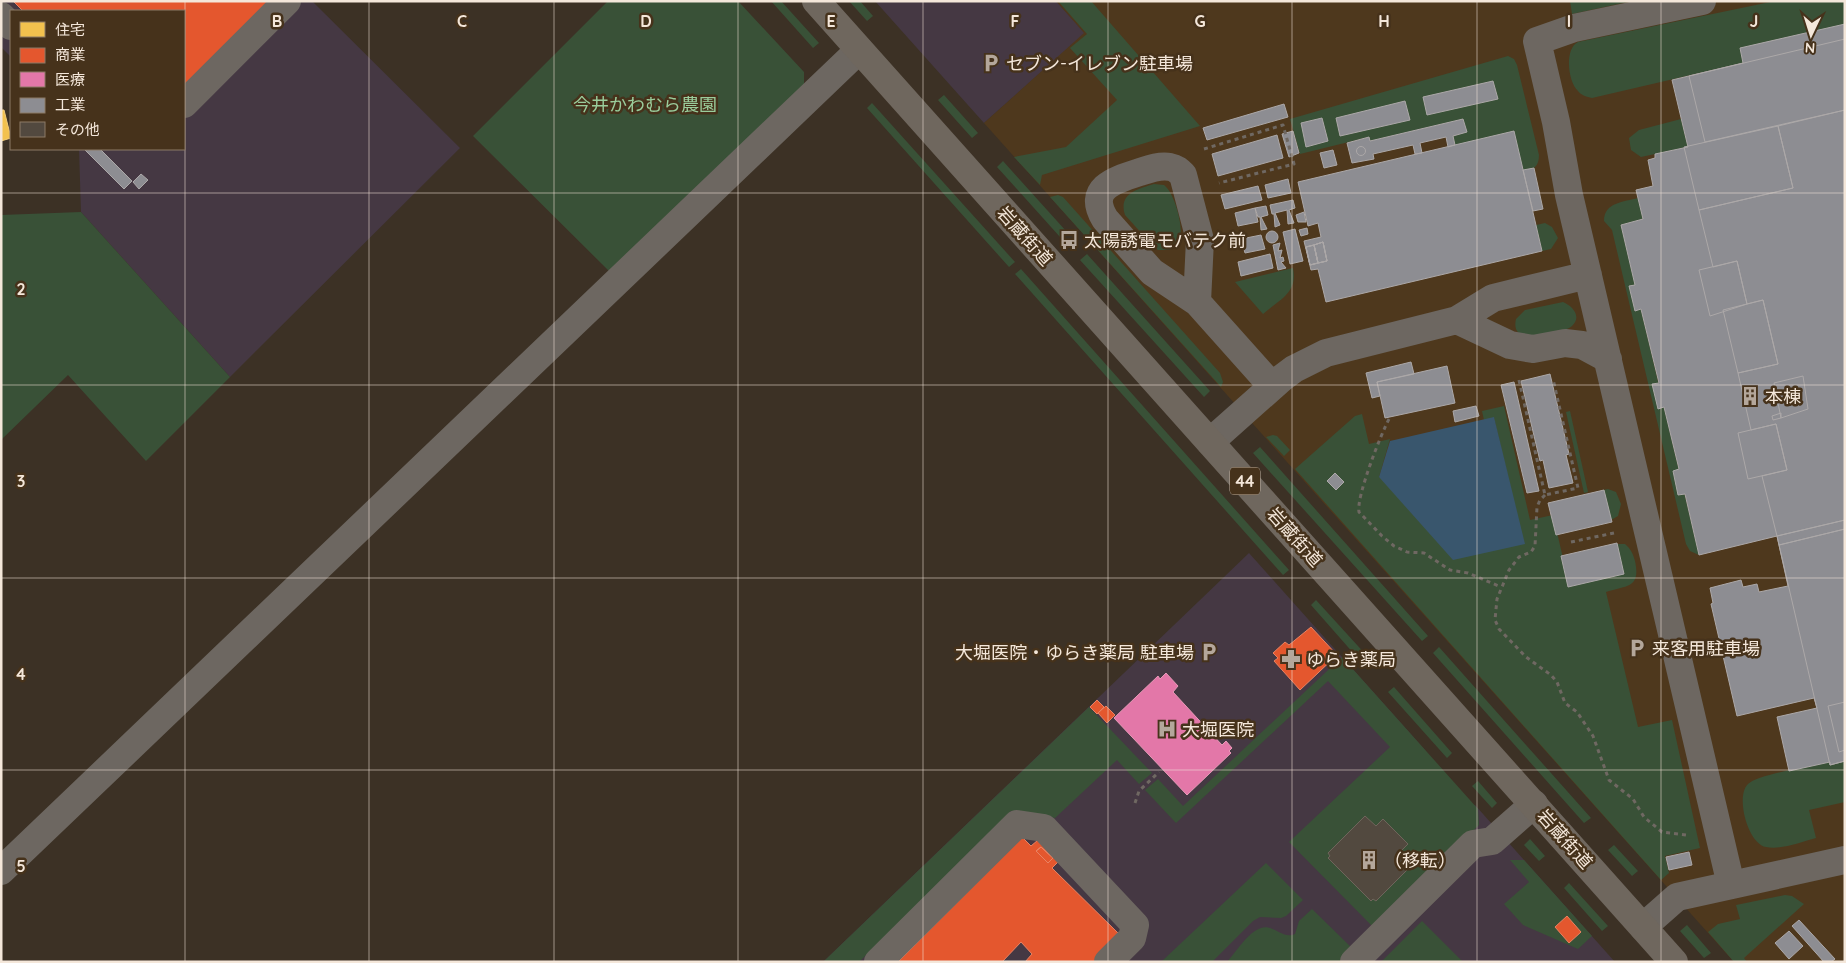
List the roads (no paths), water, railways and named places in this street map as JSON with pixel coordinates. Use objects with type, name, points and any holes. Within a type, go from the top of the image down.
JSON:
[{"type":"main road","name":"岩蔵街道","points":[[816,1],[1674,962]]},
{"type":"street","points":[[185,103],[288,1]]},
{"type":"street","points":[[1702,1],[1574,28],[1537,41],[1588,275],[1731,885]]},
{"type":"street","points":[[1,16],[10,25]]},
{"type":"street","points":[[1,871],[859,50]]},
{"type":"street","points":[[1197,302],[1200,240],[1183,175],[1176,168],[1158,167],[1113,180],[1104,188],[1099,199],[1100,210],[1105,220],[1152,272],[1197,302],[1272,386]]},
{"type":"street","points":[[1210,442],[1272,386],[1294,369],[1326,353],[1457,320],[1493,298],[1588,275]]},
{"type":"street","points":[[1457,320],[1510,345],[1533,349],[1565,344],[1582,345],[1608,359]]},
{"type":"street","points":[[1354,962],[1473,844],[1492,841],[1534,804]]},
{"type":"street","points":[[878,962],[1017,824],[1044,828],[1135,925],[1132,938],[1108,962]]},
{"type":"street","points":[[1643,927],[1676,897],[1845,860]]},
{"type":"water","points":[[1494,417],[1525,544],[1453,560],[1379,477],[1390,441]]},
{"type":"place","name":"セブン-イレブン駐車場","points":[[991,63]]},
{"type":"place","name":"太陽誘電モバテク前","points":[[1069,240]]},
{"type":"place","name":"本棟","points":[[1750,396]]},
{"type":"place","name":"来客用駐車場","points":[[1637,648]]},
{"type":"place","name":"大堀医院・ゆらき薬局 駐車場","points":[[1209,652]]},
{"type":"place","name":"ゆらき薬局","points":[[1291,659]]},
{"type":"place","name":"大堀医院","points":[[1167,729]]},
{"type":"place","name":"（移転）","points":[[1369,860]]},
{"type":"park label","name":"今井かわむら農園","points":[[645,104]]}]
